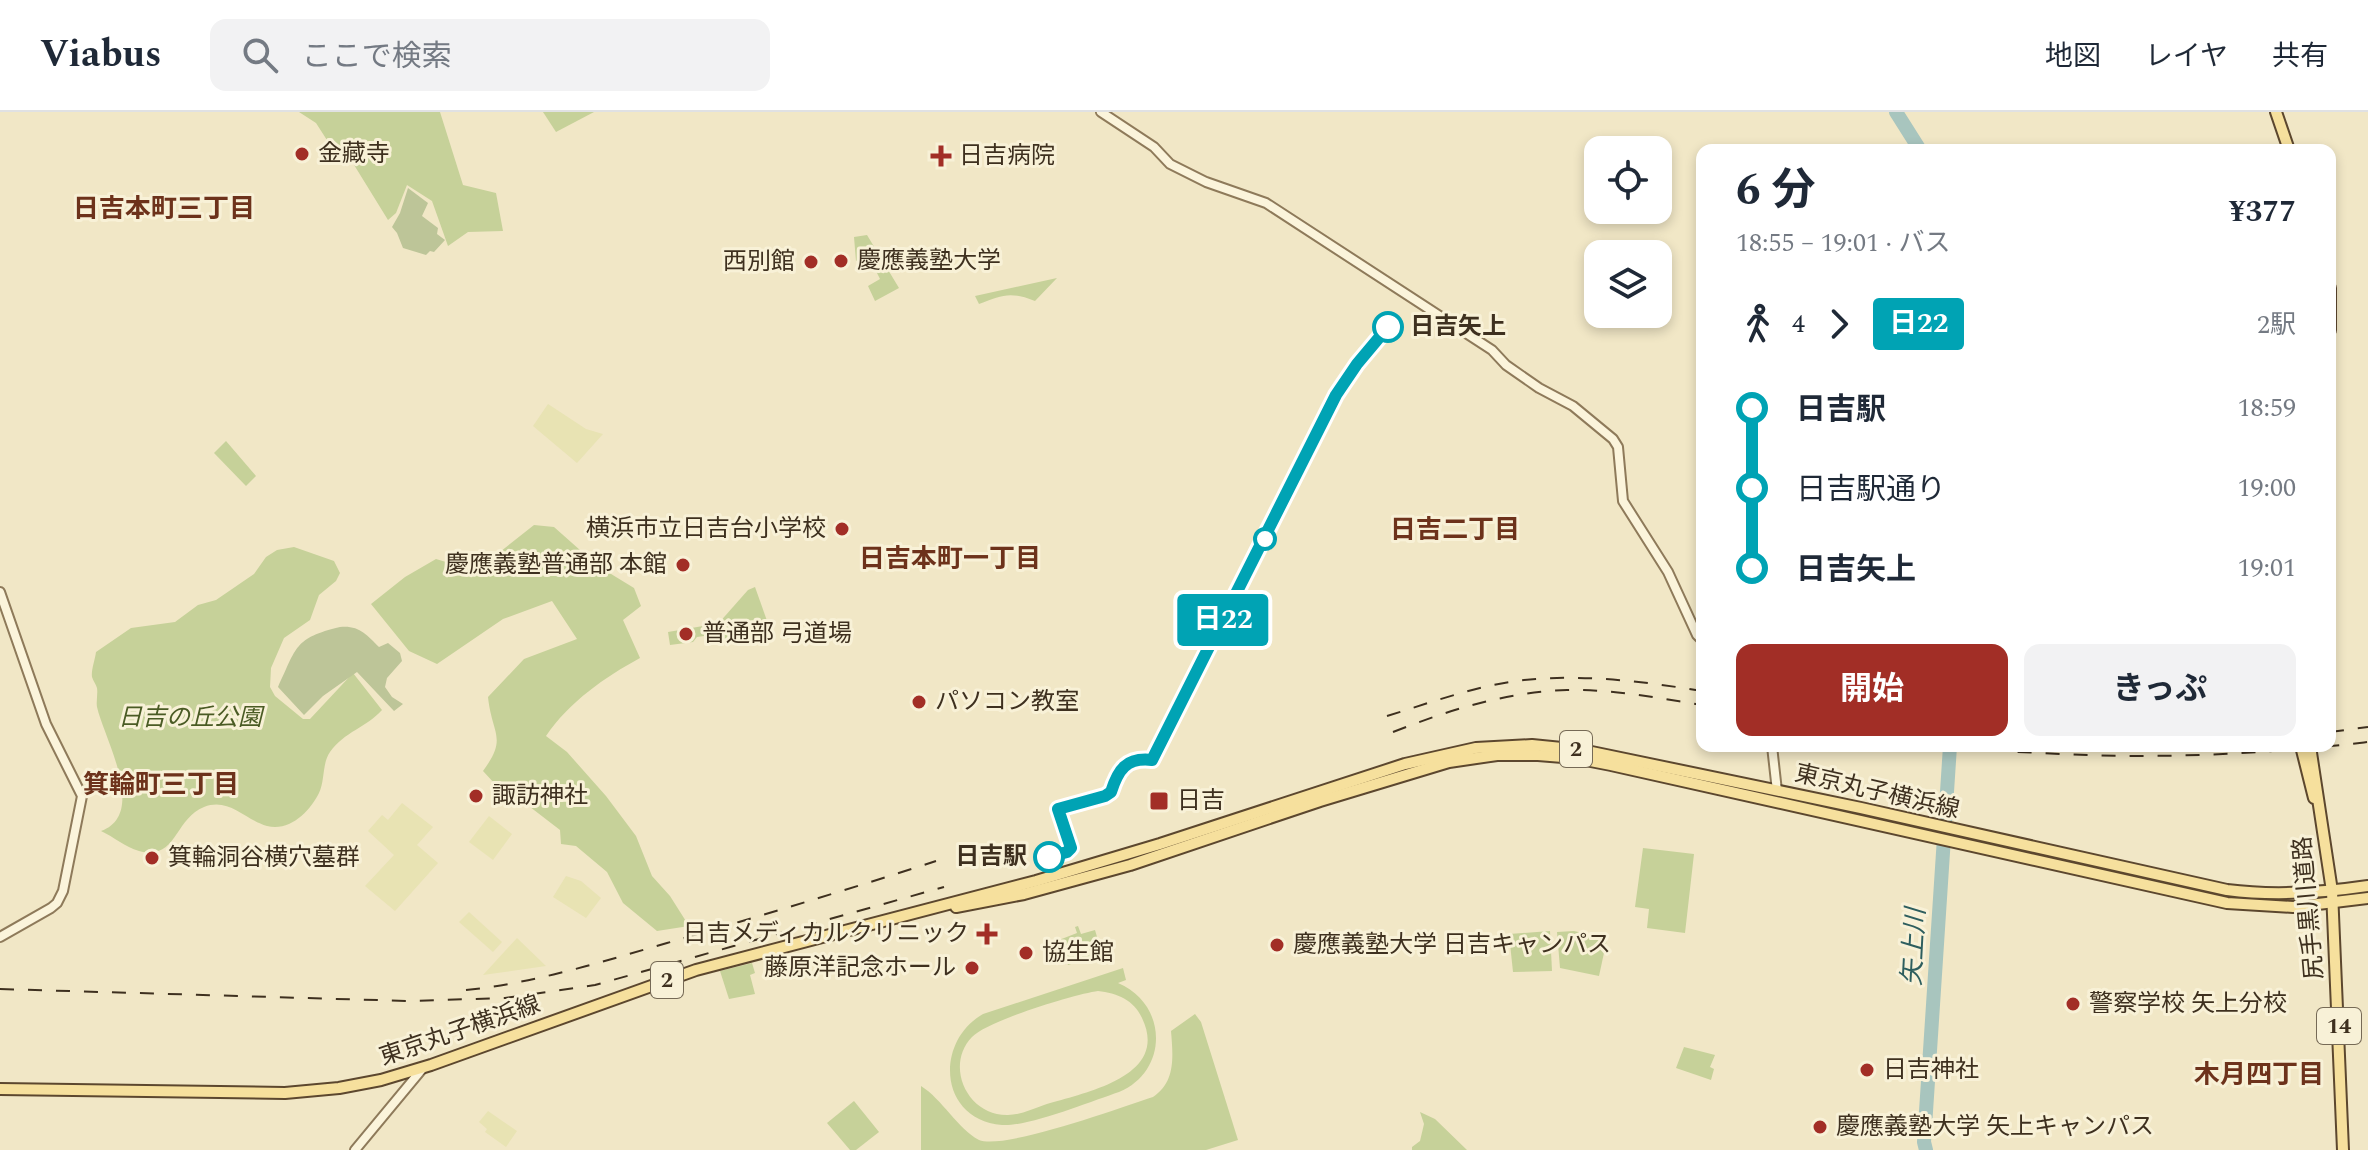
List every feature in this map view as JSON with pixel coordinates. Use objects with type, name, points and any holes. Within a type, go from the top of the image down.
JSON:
[{"type":"main road","points":[[2274,112],[2284,144]]},
{"type":"main road","name":"東京丸子横浜線","points":[[0,1089],[285,1093],[360,1084],[423,1068],[696,970],[1036,881],[1405,764],[1466,749],[1506,745],[1568,748],[2227,890],[2368,898]]},
{"type":"main road","name":"尻手黒川道路","points":[[2302,752],[2318,807],[2332,897],[2343,1150]]},
{"type":"main road","name":"尻手黒川道路","points":[[2311,752],[2319,792],[2318,807]]},
{"type":"main road","name":"東京丸子横浜線","points":[[918,911],[1024,894],[1130,865],[1416,770],[1497,755],[1550,755],[1588,760],[2227,903],[2293,907],[2368,886]]},
{"type":"street","points":[[1101,112],[1154,147],[1170,164],[1206,182],[1266,203],[1492,350],[1506,365],[1573,406],[1613,439],[1618,447],[1621,491],[1627,511],[1668,572],[1696,633]]},
{"type":"street","points":[[0,937],[57,903],[63,891],[82,799],[46,724],[1,595]]},
{"type":"street","points":[[1773,752],[1777,791]]},
{"type":"street","points":[[355,1150],[423,1068]]},
{"type":"shaded area","points":[[548,404],[586,429],[603,434],[577,463],[533,426]]},
{"type":"shaded area","points":[[402,803],[433,827],[417,845],[438,863],[395,911],[365,886],[394,855],[368,831],[382,815],[388,820]]},
{"type":"shaded area","points":[[489,816],[512,834],[493,860],[469,842]]},
{"type":"shaded area","points":[[566,876],[581,881],[601,898],[586,918],[553,897]]},
{"type":"shaded area","points":[[469,912],[502,942],[493,952],[459,922]]},
{"type":"shaded area","points":[[517,938],[546,966],[483,975]]},
{"type":"shaded area","points":[[488,1111],[517,1131],[506,1147],[485,1132],[487,1129],[479,1122]]},
{"type":"green space","points":[[299,112],[440,112],[463,185],[496,193],[503,231],[468,232],[448,246],[432,201],[407,185],[396,213],[388,220],[343,147],[334,151],[316,123]]},
{"type":"green space","points":[[543,112],[594,112],[556,132]]},
{"type":"green space","points":[[408,188],[428,203],[422,216],[438,228],[437,234],[445,240],[434,252],[426,255],[403,248],[392,227]]},
{"type":"green space","points":[[867,235],[899,288],[875,301],[868,286],[880,279],[868,255],[856,261],[854,237]]},
{"type":"green space","points":[[1057,278],[1035,301],[1006,295],[979,304],[975,296]]},
{"type":"green space","points":[[226,441],[256,476],[246,486],[214,453]]},
{"type":"green space","points":[[534,525],[554,527],[598,566],[634,588],[641,606],[623,620],[640,658],[588,691],[565,712],[546,736],[567,752],[606,796],[636,836],[652,876],[670,896],[689,926],[657,931],[623,903],[607,872],[576,846],[561,844],[560,830],[521,800],[507,797],[483,771],[497,743],[488,697],[524,659],[577,639],[552,601],[503,619],[437,664],[409,651],[371,604],[405,577],[436,559],[476,571]]},
{"type":"green space","name":"日吉の丘公園","points":[[294,547],[334,561],[340,573],[336,581],[319,595],[310,620],[284,638],[271,668],[270,687],[275,696],[303,719],[310,719],[353,673],[382,710],[342,739],[330,752],[319,793],[305,813],[291,823],[267,826],[229,807],[213,805],[194,813],[168,845],[151,852],[134,849],[101,831],[115,822],[121,809],[122,792],[114,755],[97,707],[97,688],[92,678],[96,652],[131,628],[175,622],[198,605],[216,600],[254,574],[266,557],[277,550]]},
{"type":"green space","points":[[755,587],[771,632],[767,635],[711,640],[710,633],[748,590]]},
{"type":"green space","name":"普通部 弓道場","points":[[703,626],[704,636],[697,637],[693,642],[670,645],[668,632]]},
{"type":"green space","points":[[340,627],[358,629],[379,647],[388,643],[400,653],[402,661],[387,678],[385,687],[392,697],[403,704],[394,711],[357,672],[323,696],[304,715],[278,687],[294,653],[305,640]]},
{"type":"green space","points":[[1643,848],[1694,854],[1685,933],[1647,928],[1649,909],[1635,907]]},
{"type":"green space","points":[[1078,926],[1081,934],[1095,930],[1102,954],[1068,965],[1059,940],[1077,933],[1075,927]]},
{"type":"green space","points":[[1550,931],[1552,971],[1513,972],[1509,934]]},
{"type":"green space","points":[[1574,931],[1607,939],[1599,976],[1560,968],[1557,932]]},
{"type":"green space","points":[[752,963],[755,973],[750,975],[755,994],[729,999],[720,971]]},
{"type":"green space","points":[[1123,968],[1126,980],[1118,983],[1134,993],[1146,1006],[1153,1021],[1156,1038],[1154,1054],[1147,1069],[1135,1082],[1119,1092],[1043,1118],[1002,1125],[981,1120],[966,1109],[955,1095],[950,1078],[956,1042],[967,1027],[983,1014]],"holes":[[[1105,992],[1130,1002],[1142,1018],[1148,1038],[1144,1055],[1133,1069],[1099,1088],[1017,1114],[994,1113],[972,1098],[964,1087],[960,1062],[972,1037],[995,1023],[1032,1009],[1087,993]]]},
{"type":"green space","points":[[1195,1014],[1201,1022],[1238,1140],[1206,1150],[921,1150],[921,1086],[979,1140],[1013,1139],[1037,1133],[1153,1097],[1166,1084],[1169,1076],[1171,1031]]},
{"type":"green space","points":[[1684,1047],[1715,1055],[1710,1067],[1714,1069],[1711,1080],[1676,1068]]},
{"type":"green space","points":[[854,1101],[879,1132],[856,1150],[850,1150],[827,1123]]},
{"type":"green space","points":[[1420,1112],[1435,1119],[1467,1150],[1412,1150],[1420,1141],[1424,1124]]},
{"type":"waterway","name":"矢上川","points":[[1896,112],[1916,144]]},
{"type":"waterway","name":"矢上川","points":[[1926,1150],[1924,1142],[1950,752]]},
{"type":"railway","points":[[1387,716],[1480,688],[1536,679],[1619,680],[1696,690]]},
{"type":"railway","points":[[1393,732],[1478,704],[1544,691],[1601,691],[1696,704]]},
{"type":"railway","points":[[2336,731],[2368,727]]},
{"type":"railway","points":[[2336,745],[2368,742]]},
{"type":"railway","points":[[2019,752],[2176,756],[2253,752]]},
{"type":"railway","points":[[466,990],[543,977],[593,964],[936,861]]},
{"type":"railway","points":[[0,989],[408,1001],[505,998],[595,985],[944,887]]},
{"type":"bus line","name":"日22","points":[[1049,857],[1071,848],[1058,809],[1105,796],[1111,792],[1115,777],[1124,764],[1152,760],[1336,395],[1388,327]]},
{"type":"place","name":"金藏寺","points":[[302,154]]},
{"type":"place","name":"日吉病院","points":[[941,156]]},
{"type":"place","name":"慶應義塾大学","points":[[841,261]]},
{"type":"place","name":"西別館","points":[[811,262]]},
{"type":"place","name":"日吉矢上","points":[[1388,327]]},
{"type":"place","name":"横浜市立日吉台小学校","points":[[842,529]]},
{"type":"place","name":"慶應義塾普通部 本館","points":[[683,565]]},
{"type":"place","name":"普通部 弓道場","points":[[686,634]]},
{"type":"place","name":"パソコン教室","points":[[919,702]]},
{"type":"place","name":"諏訪神社","points":[[476,796]]},
{"type":"place","name":"日吉","points":[[1159,801]]},
{"type":"place","name":"日吉駅","points":[[1049,857]]},
{"type":"place","name":"箕輪洞谷横穴墓群","points":[[152,858]]},
{"type":"place","name":"日吉メディカルクリニック","points":[[987,934]]},
{"type":"place","name":"慶應義塾大学 日吉キャンパス","points":[[1277,945]]},
{"type":"place","name":"協生館","points":[[1026,953]]},
{"type":"place","name":"藤原洋記念ホール","points":[[972,968]]},
{"type":"place","name":"警察学校 矢上分校","points":[[2073,1004]]},
{"type":"place","name":"日吉神社","points":[[1867,1070]]},
{"type":"place","name":"慶應義塾大学 矢上キャンパス","points":[[1820,1127]]},
{"type":"district","name":"日吉本町三丁目","points":[[164,209]]},
{"type":"district","name":"日吉二丁目","points":[[1455,530]]},
{"type":"district","name":"日吉本町一丁目","points":[[950,559]]},
{"type":"district","name":"箕輪町三丁目","points":[[161,785]]},
{"type":"district","name":"木月四丁目","points":[[2259,1075]]}]
